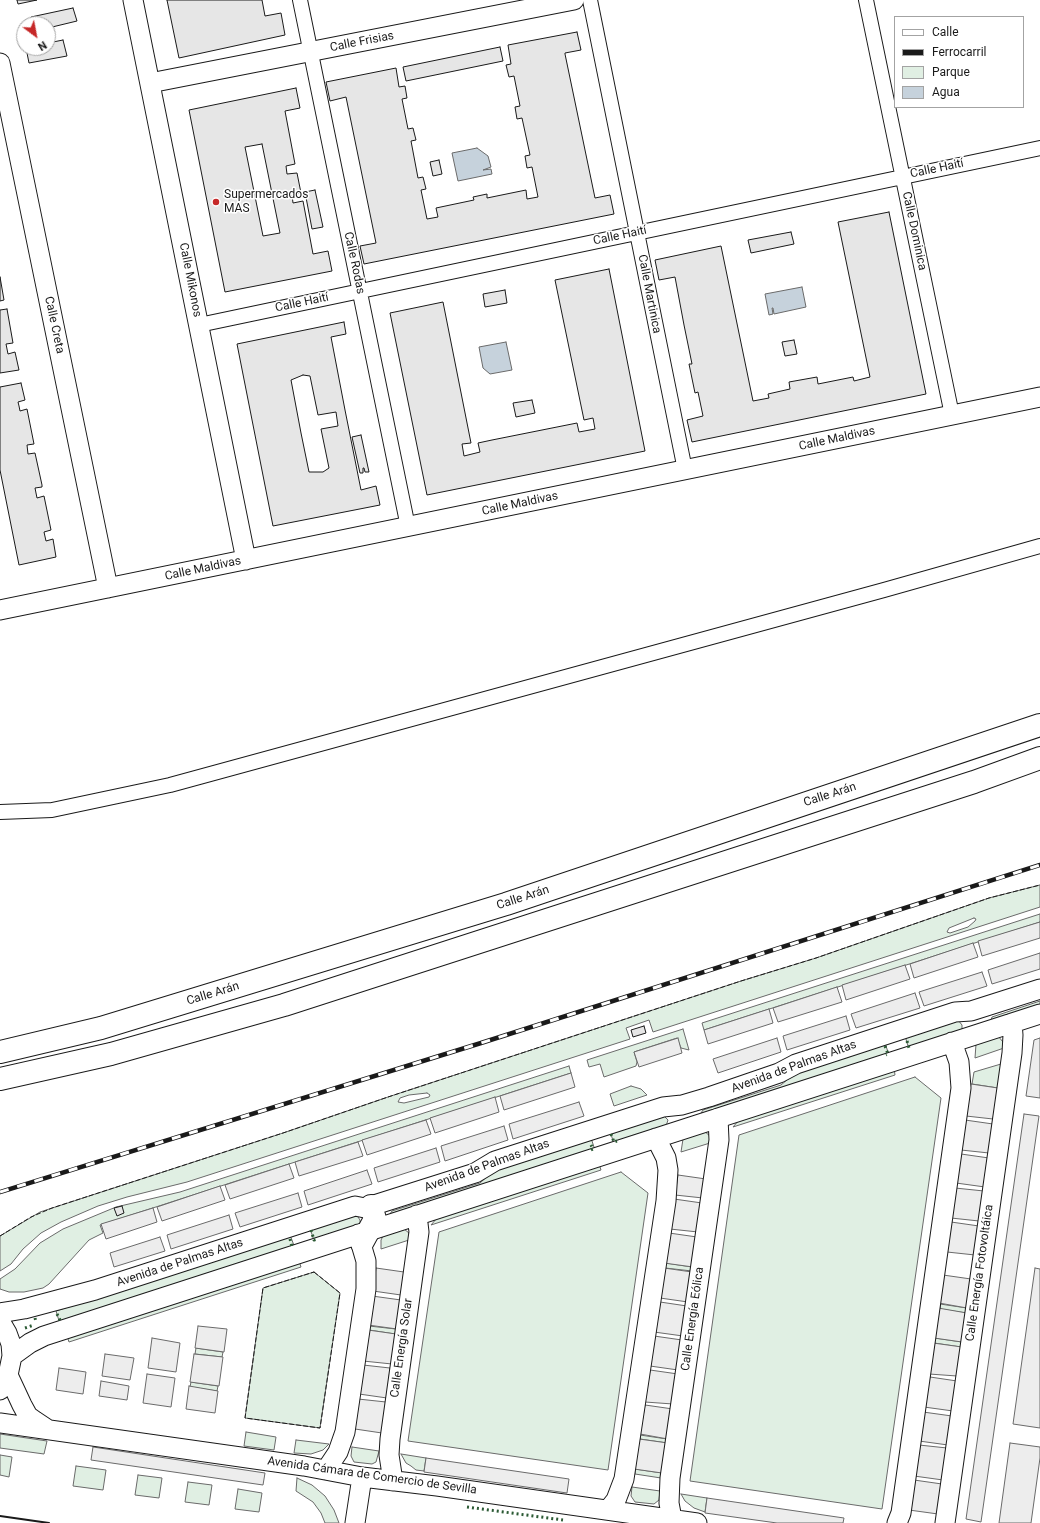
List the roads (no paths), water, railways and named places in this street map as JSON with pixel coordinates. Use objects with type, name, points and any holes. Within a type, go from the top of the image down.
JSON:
[{"type":"street","name":"Calle Mikonos","points":[[134,0],[246,560]]},
{"type":"street","name":"Calle Rodas","points":[[300,0],[408,527]]},
{"type":"street","name":"Calle Frisias","points":[[150,84],[574,0]]},
{"type":"street","name":"Calle Martinica","points":[[590,0],[685,470]]},
{"type":"street","name":"Calle Dominica","points":[[866,0],[952,415]]},
{"type":"street","name":"Calle Creta","points":[[0,63],[6,119],[108,588]]},
{"type":"street","name":"Calle Haití","points":[[199,325],[1040,148]]},
{"type":"street","name":"Calle Maldivas","points":[[0,610],[1040,397]]},
{"type":"street","points":[[0,812],[52,810],[170,785],[1040,546]]},
{"type":"street","name":"Calle Arán","points":[[0,1052],[101,1028],[506,904],[1040,726]]},
{"type":"street","points":[[0,1079],[111,1054],[284,1005],[974,782],[1040,758]]},
{"type":"street","name":"Avenida de Palmas Altas","points":[[0,1313],[24,1309],[95,1290],[355,1206],[365,1208],[475,1173],[486,1165],[502,1159],[663,1107],[682,1105],[779,1073],[796,1064],[955,1012],[971,1011],[1040,989]]},
{"type":"street","points":[[897,1523],[901,1513],[961,1088],[958,1045],[973,1026],[971,1011]]},
{"type":"street","name":"Avenida de Palmas Altas","points":[[12,1356],[30,1343],[44,1336],[363,1236],[417,1215],[674,1132],[958,1045],[1012,1023],[1040,1014]]},
{"type":"street","name":"Calle Energía Fotovoltáica","points":[[945,1523],[1012,1053],[1012,1023]]},
{"type":"street","points":[[664,1155],[674,1132],[683,1122],[685,1117],[682,1105]]},
{"type":"street","name":"Calle Energía Eólica","points":[[672,1520],[669,1503],[670,1478],[719,1140],[718,1118]]},
{"type":"street","points":[[608,1510],[616,1500],[624,1479],[666,1201],[668,1170],[664,1155],[656,1138]]},
{"type":"street","points":[[326,1470],[338,1452],[345,1432],[366,1289],[366,1261],[363,1236],[375,1219],[371,1206]]},
{"type":"street","name":"Calle Energía Solar","points":[[393,1480],[389,1455],[390,1439],[418,1239],[419,1225],[417,1215]]},
{"type":"street","points":[[0,1321],[8,1333],[12,1356],[4,1382]]},
{"type":"street","name":"Avenida Cámara de Comercio de Sevilla","points":[[4,1382],[22,1405],[28,1416],[47,1429]]},
{"type":"street","name":"Avenida Cámara de Comercio de Sevilla","points":[[0,1423],[326,1470],[362,1477],[393,1480],[697,1523]]},
{"type":"street","points":[[355,1523],[362,1477]]},
{"type":"water","points":[[477,148],[488,156],[491,167],[483,170],[491,169],[492,174],[458,181],[452,153]]},
{"type":"water","points":[[802,287],[806,307],[774,314],[772,308],[773,314],[769,315],[765,294]]},
{"type":"water","points":[[506,342],[512,370],[490,374],[483,368],[479,347]]},
{"type":"railway","points":[[0,1192],[481,1043],[1040,865]]},
{"type":"place","name":"Supermercados MAS","points":[[216,202]]}]
